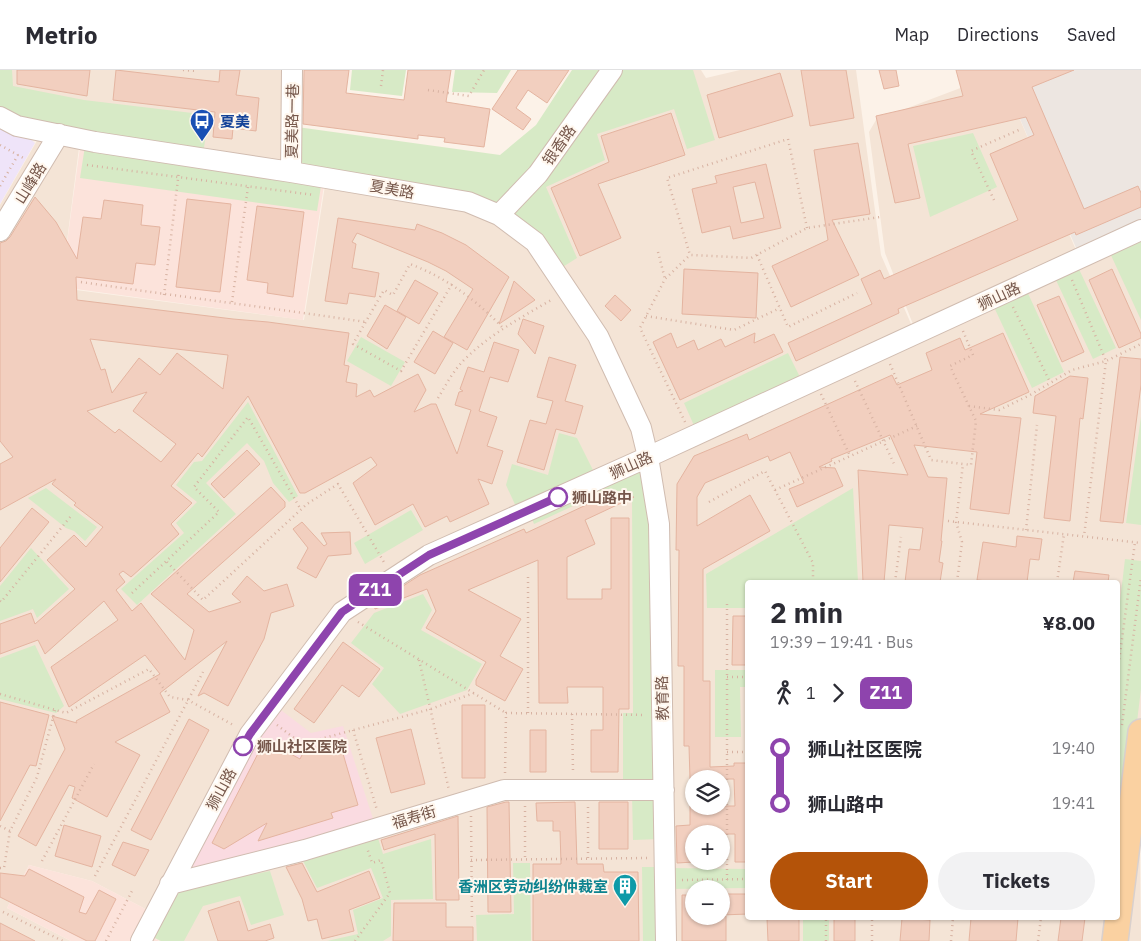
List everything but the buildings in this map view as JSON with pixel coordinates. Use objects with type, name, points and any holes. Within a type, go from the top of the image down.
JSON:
[{"type":"main road","points":[[1120,916],[1135,840],[1131,733]]},
{"type":"main road","points":[[1115,941],[1119,920]]},
{"type":"street","name":"夏美路一巷","points":[[291,172],[292,70]]},
{"type":"street","name":"银香路","points":[[499,216],[538,174],[612,70]]},
{"type":"street","name":"夏美路","points":[[0,117],[17,126],[95,142],[291,172],[468,202],[499,216],[535,242],[598,336],[641,428],[648,457]]},
{"type":"street","name":"山峰路","points":[[0,231],[59,134]]},
{"type":"street","name":"狮山路","points":[[141,941],[250,734],[342,612],[429,555],[648,457],[1141,230]]},
{"type":"street","name":"教育路","points":[[648,457],[660,524],[666,941]]},
{"type":"street","name":"福寿街","points":[[170,884],[305,850],[504,790],[664,790]]},
{"type":"path","points":[[183,70],[197,70]]},
{"type":"path","points":[[381,86],[383,70]]},
{"type":"path","points":[[428,90],[469,96],[484,70]]},
{"type":"path","points":[[994,200],[971,151],[1021,129]]},
{"type":"path","points":[[690,255],[667,178],[788,139],[807,228]]},
{"type":"path","points":[[0,146],[39,167]]},
{"type":"path","points":[[0,186],[18,155]]},
{"type":"path","points":[[164,295],[181,155]]},
{"type":"path","points":[[87,166],[314,195]]},
{"type":"path","points":[[232,302],[251,166]]},
{"type":"path","points":[[692,436],[640,328],[665,279],[690,255],[751,258],[807,228],[880,217]]},
{"type":"path","points":[[658,252],[665,279]]},
{"type":"path","points":[[757,255],[788,327],[857,294]]},
{"type":"path","points":[[452,284],[401,371],[353,344],[384,290],[393,295],[410,264],[452,284],[486,310],[502,328]]},
{"type":"path","points":[[1065,265],[1106,361],[1084,536]]},
{"type":"path","points":[[81,282],[366,322]]},
{"type":"path","points":[[438,398],[452,374],[464,360],[502,328],[568,290]]},
{"type":"path","points":[[1006,292],[1050,382]]},
{"type":"path","points":[[646,316],[734,330],[780,308]]},
{"type":"path","points":[[884,348],[931,460],[971,465],[976,422],[950,366],[973,355],[956,316]]},
{"type":"path","points":[[969,406],[999,410],[1030,395],[1072,370],[1106,361],[1141,344]]},
{"type":"path","points":[[848,365],[895,466]]},
{"type":"path","points":[[815,380],[850,456]]},
{"type":"path","points":[[132,593],[219,512],[194,486],[248,417],[301,510]]},
{"type":"path","points":[[1026,530],[1037,425]]},
{"type":"path","points":[[775,490],[916,426]]},
{"type":"path","points":[[957,580],[962,542],[956,522],[963,464]]},
{"type":"path","points":[[709,502],[765,471],[813,563],[814,580]]},
{"type":"path","points":[[166,561],[203,600],[301,510],[338,484],[393,578]]},
{"type":"path","points":[[0,601],[7,595],[70,516]]},
{"type":"path","points":[[948,521],[1141,543]]},
{"type":"path","points":[[1056,580],[1064,534]]},
{"type":"path","points":[[895,580],[901,537]]},
{"type":"path","points":[[1120,654],[1135,542]]},
{"type":"path","points":[[528,578],[528,713]]},
{"type":"path","points":[[1131,733],[1141,578]]},
{"type":"path","points":[[727,604],[727,880],[745,879]]},
{"type":"path","points":[[342,612],[506,713],[662,715]]},
{"type":"path","points":[[419,660],[431,709],[462,802],[471,860],[472,920]]},
{"type":"path","points":[[0,694],[66,713],[149,669],[170,697],[188,700],[250,734]]},
{"type":"path","points":[[95,876],[203,672]]},
{"type":"path","points":[[726,677],[745,677]]},
{"type":"path","points":[[264,716],[302,744],[431,709],[474,693]]},
{"type":"path","points":[[0,868],[4,868],[10,831],[37,777],[55,710]]},
{"type":"path","points":[[504,790],[506,713]]},
{"type":"path","points":[[572,714],[588,858]]},
{"type":"path","points":[[353,730],[382,827]]},
{"type":"path","points":[[726,752],[745,752]]},
{"type":"path","points":[[42,861],[94,764]]},
{"type":"path","points":[[524,790],[525,859]]},
{"type":"path","points":[[0,826],[10,831]]},
{"type":"path","points":[[355,941],[390,893],[381,860],[372,863],[362,832]]},
{"type":"path","points":[[471,860],[664,858]]},
{"type":"path","points":[[665,880],[685,880]]},
{"type":"path","points":[[106,941],[132,891]]},
{"type":"path","points":[[3,912],[63,941]]},
{"type":"path","points":[[826,920],[826,941]]},
{"type":"path","points":[[872,920],[872,941]]},
{"type":"path","points":[[951,941],[953,920]]},
{"type":"path","points":[[1038,941],[1041,920]]},
{"type":"shaded area","points":[[0,70],[292,70],[290,171],[18,124]]},
{"type":"shaded area","points":[[614,70],[701,70],[706,78],[740,70],[856,70],[881,255],[915,333],[648,456],[642,428],[536,242],[540,174]]},
{"type":"shaded area","points":[[1006,70],[1141,70],[1141,229],[1080,257],[1000,73]]},
{"type":"shaded area","points":[[1000,73],[1079,257],[916,332],[885,253],[869,132],[876,120]]},
{"type":"shaded area","points":[[0,119],[16,127],[35,143],[0,204]]},
{"type":"shaded area","points":[[42,132],[80,140],[61,288],[304,320],[326,179],[467,203],[535,243],[597,336],[648,457],[1141,232],[1141,722],[1120,889],[1120,580],[745,580],[745,920],[1116,920],[1113,941],[160,941],[145,933],[155,914],[92,881],[29,865],[7,908],[71,941],[0,941],[0,205]]},
{"type":"shaded area","points":[[81,140],[325,179],[303,320],[61,287]]},
{"type":"shaded area","points":[[273,704],[311,733],[343,726],[376,828],[171,884]]},
{"type":"shaded area","points":[[1140,847],[1141,941],[1128,941]]},
{"type":"shaded area","points":[[29,865],[92,881],[155,914],[145,933],[159,941],[71,941],[7,908]]},
{"type":"green space","points":[[0,70],[12,70],[13,86],[84,100],[209,115],[203,154],[20,119],[0,109]]},
{"type":"green space","points":[[352,70],[406,70],[402,96],[350,90]]},
{"type":"green space","points":[[455,70],[511,70],[497,93],[452,92]]},
{"type":"green space","points":[[572,70],[607,70],[497,211],[296,170],[297,127],[500,155],[536,125]]},
{"type":"green space","points":[[617,70],[693,70],[715,140],[687,149],[674,109],[597,134],[605,160],[546,187],[577,258],[558,270],[504,215]]},
{"type":"green space","points":[[973,133],[997,187],[930,217],[913,146]]},
{"type":"green space","points":[[85,146],[322,180],[317,211],[80,178]]},
{"type":"green space","points":[[1141,237],[1141,320],[1109,251]]},
{"type":"green space","points":[[1078,267],[1116,348],[1093,359],[1055,278]]},
{"type":"green space","points":[[1026,289],[1064,372],[1032,388],[993,305]]},
{"type":"green space","points":[[361,337],[405,362],[391,386],[347,361]]},
{"type":"green space","points":[[788,353],[801,379],[696,430],[684,403]]},
{"type":"green space","points":[[248,402],[298,496],[289,502],[273,483],[264,461],[247,443],[206,483],[236,514],[137,605],[121,589],[184,533],[176,523],[197,502],[176,485],[194,462],[202,461]]},
{"type":"green space","points":[[1141,417],[1141,525],[1126,523]]},
{"type":"green space","points":[[559,433],[577,438],[596,476],[518,511],[506,485],[512,464],[548,475]]},
{"type":"green space","points":[[646,461],[656,523],[660,786],[623,785],[623,713],[633,713],[632,494],[597,495],[534,524],[530,514]]},
{"type":"green space","points":[[46,488],[97,527],[85,541],[28,498]]},
{"type":"green space","points":[[853,488],[858,580],[745,580],[745,608],[707,608],[706,574]]},
{"type":"green space","points":[[411,510],[423,530],[365,564],[354,543]]},
{"type":"green space","points":[[31,548],[69,589],[37,618],[33,609],[0,621],[0,586]]},
{"type":"green space","points":[[1125,559],[1141,561],[1141,689],[1126,812],[1120,811],[1120,601]]},
{"type":"green space","points":[[423,594],[432,610],[421,630],[482,664],[467,690],[400,714],[372,684],[384,668],[351,643],[374,613]]},
{"type":"green space","points":[[35,645],[64,706],[56,713],[0,699],[0,658]]},
{"type":"green space","points":[[715,670],[745,670],[745,687],[740,687],[741,737],[715,737]]},
{"type":"green space","points":[[632,794],[659,794],[660,839],[633,840]]},
{"type":"green space","points":[[376,832],[383,854],[431,839],[433,899],[391,900],[391,936],[383,941],[327,941],[358,934],[353,910],[383,898],[371,868],[317,888],[300,855]]},
{"type":"green space","points":[[513,863],[530,863],[531,941],[477,941],[476,915],[514,914]]},
{"type":"green space","points":[[642,867],[661,867],[662,941],[643,941]]},
{"type":"green space","points":[[670,868],[685,868],[685,870],[745,869],[745,888],[730,888],[730,880],[685,880],[685,889],[670,889]]},
{"type":"green space","points":[[270,871],[284,915],[251,925],[240,896],[203,906],[184,941],[161,941],[149,935],[171,891]]},
{"type":"green space","points":[[803,920],[829,920],[829,941],[803,941]]},
{"type":"bus line","name":"Z11","points":[[243,746],[250,734],[342,612],[429,555],[558,497]]},
{"type":"place","name":"夏美","points":[[202,142]]},
{"type":"place","name":"狮山路中","points":[[558,497]]},
{"type":"place","name":"狮山社区医院","points":[[243,746]]},
{"type":"place","name":"香洲区劳动纠纷仲裁室","points":[[625,907]]}]
